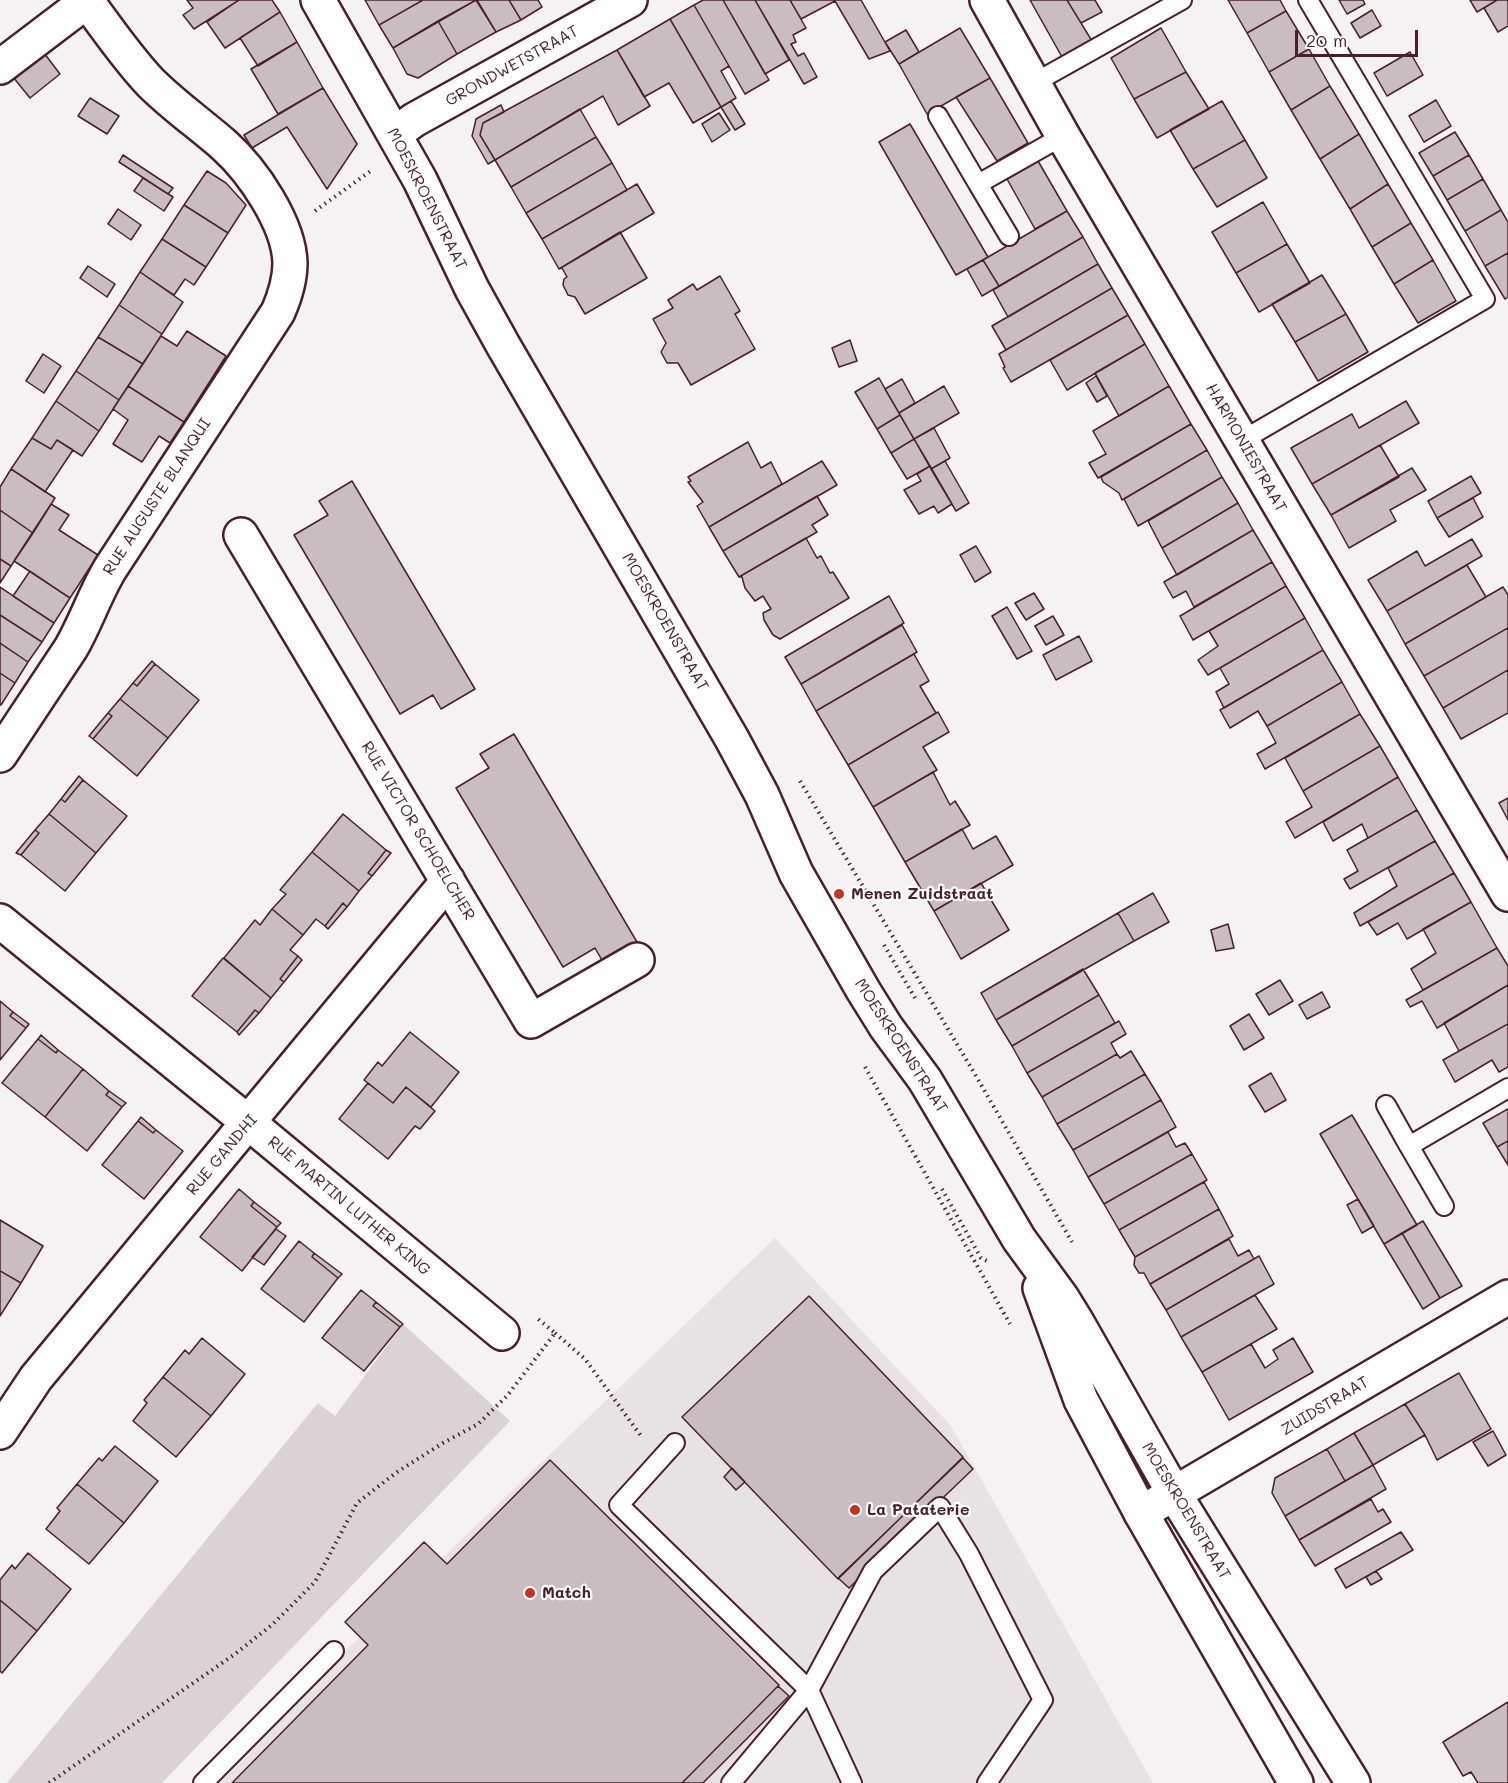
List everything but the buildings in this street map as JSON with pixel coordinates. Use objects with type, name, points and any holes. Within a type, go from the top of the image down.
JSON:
[{"type":"street","points":[[0,67],[87,0]]},
{"type":"street","name":"RUE AUGUSTE BLANQUI","points":[[0,756],[82,630],[99,587],[110,569],[278,312],[289,280],[290,261],[283,233],[270,206],[243,163],[149,82],[87,0]]},
{"type":"street","name":"MOESKROENSTRAAT","points":[[318,0],[420,180],[472,289],[503,345],[732,739],[762,795],[796,873],[814,906],[881,1018],[931,1090],[1019,1239],[1078,1324],[1175,1495],[1353,1783]]},
{"type":"street","name":"GRONDWETSTRAAT","points":[[395,134],[414,120],[630,0]]},
{"type":"street","name":"HARMONIESTRAAT","points":[[987,0],[1063,136],[1508,894]]},
{"type":"street","name":"RUE VICTOR SCHOELCHER","points":[[241,535],[531,1021],[637,960]]},
{"type":"street","name":"RUE GANDHI","points":[[0,1432],[36,1378],[448,881]]},
{"type":"street","name":"RUE MARTIN LUTHER KING","points":[[0,921],[249,1123],[502,1333]]},
{"type":"street","name":"MOESKROENSTRAAT","points":[[1019,1239],[1048,1309],[1081,1400],[1141,1513],[1296,1783]]},
{"type":"street","name":"ZUIDSTRAAT","points":[[1141,1513],[1508,1298]]},
{"type":"lane","points":[[1034,83],[1182,0]]},
{"type":"lane","points":[[1241,441],[1485,299],[1308,0]]},
{"type":"lane","points":[[939,116],[1009,236]]},
{"type":"lane","points":[[978,184],[1063,136]]},
{"type":"lane","points":[[1409,1146],[1508,1088]]},
{"type":"lane","points":[[1386,1105],[1444,1206]]},
{"type":"lane","points":[[675,1443],[619,1505],[809,1690],[852,1783]]},
{"type":"lane","points":[[730,1783],[809,1690],[873,1571],[940,1507],[969,1554],[1043,1700],[987,1783]]},
{"type":"lane","points":[[202,1783],[334,1651]]},
{"type":"path","points":[[283,233],[371,172],[395,134]]},
{"type":"path","points":[[795,773],[1077,1250]]},
{"type":"path","points":[[537,1318],[585,1359],[659,1460]]},
{"type":"path","points":[[49,1783],[235,1654],[273,1624],[315,1582],[357,1503],[397,1473],[443,1443],[478,1424],[507,1396],[555,1333]]},
{"type":"shaded area","points":[[775,1238],[951,1426],[1153,1783],[208,1783]]},
{"type":"shaded area","points":[[403,1324],[510,1421],[162,1783],[7,1783],[318,1403],[335,1416]]},
{"type":"place","name":"Menen Zuidstraat","points":[[839,894]]},
{"type":"place","name":"La Pataterie","points":[[855,1510]]},
{"type":"place","name":"Match","points":[[530,1593]]}]
